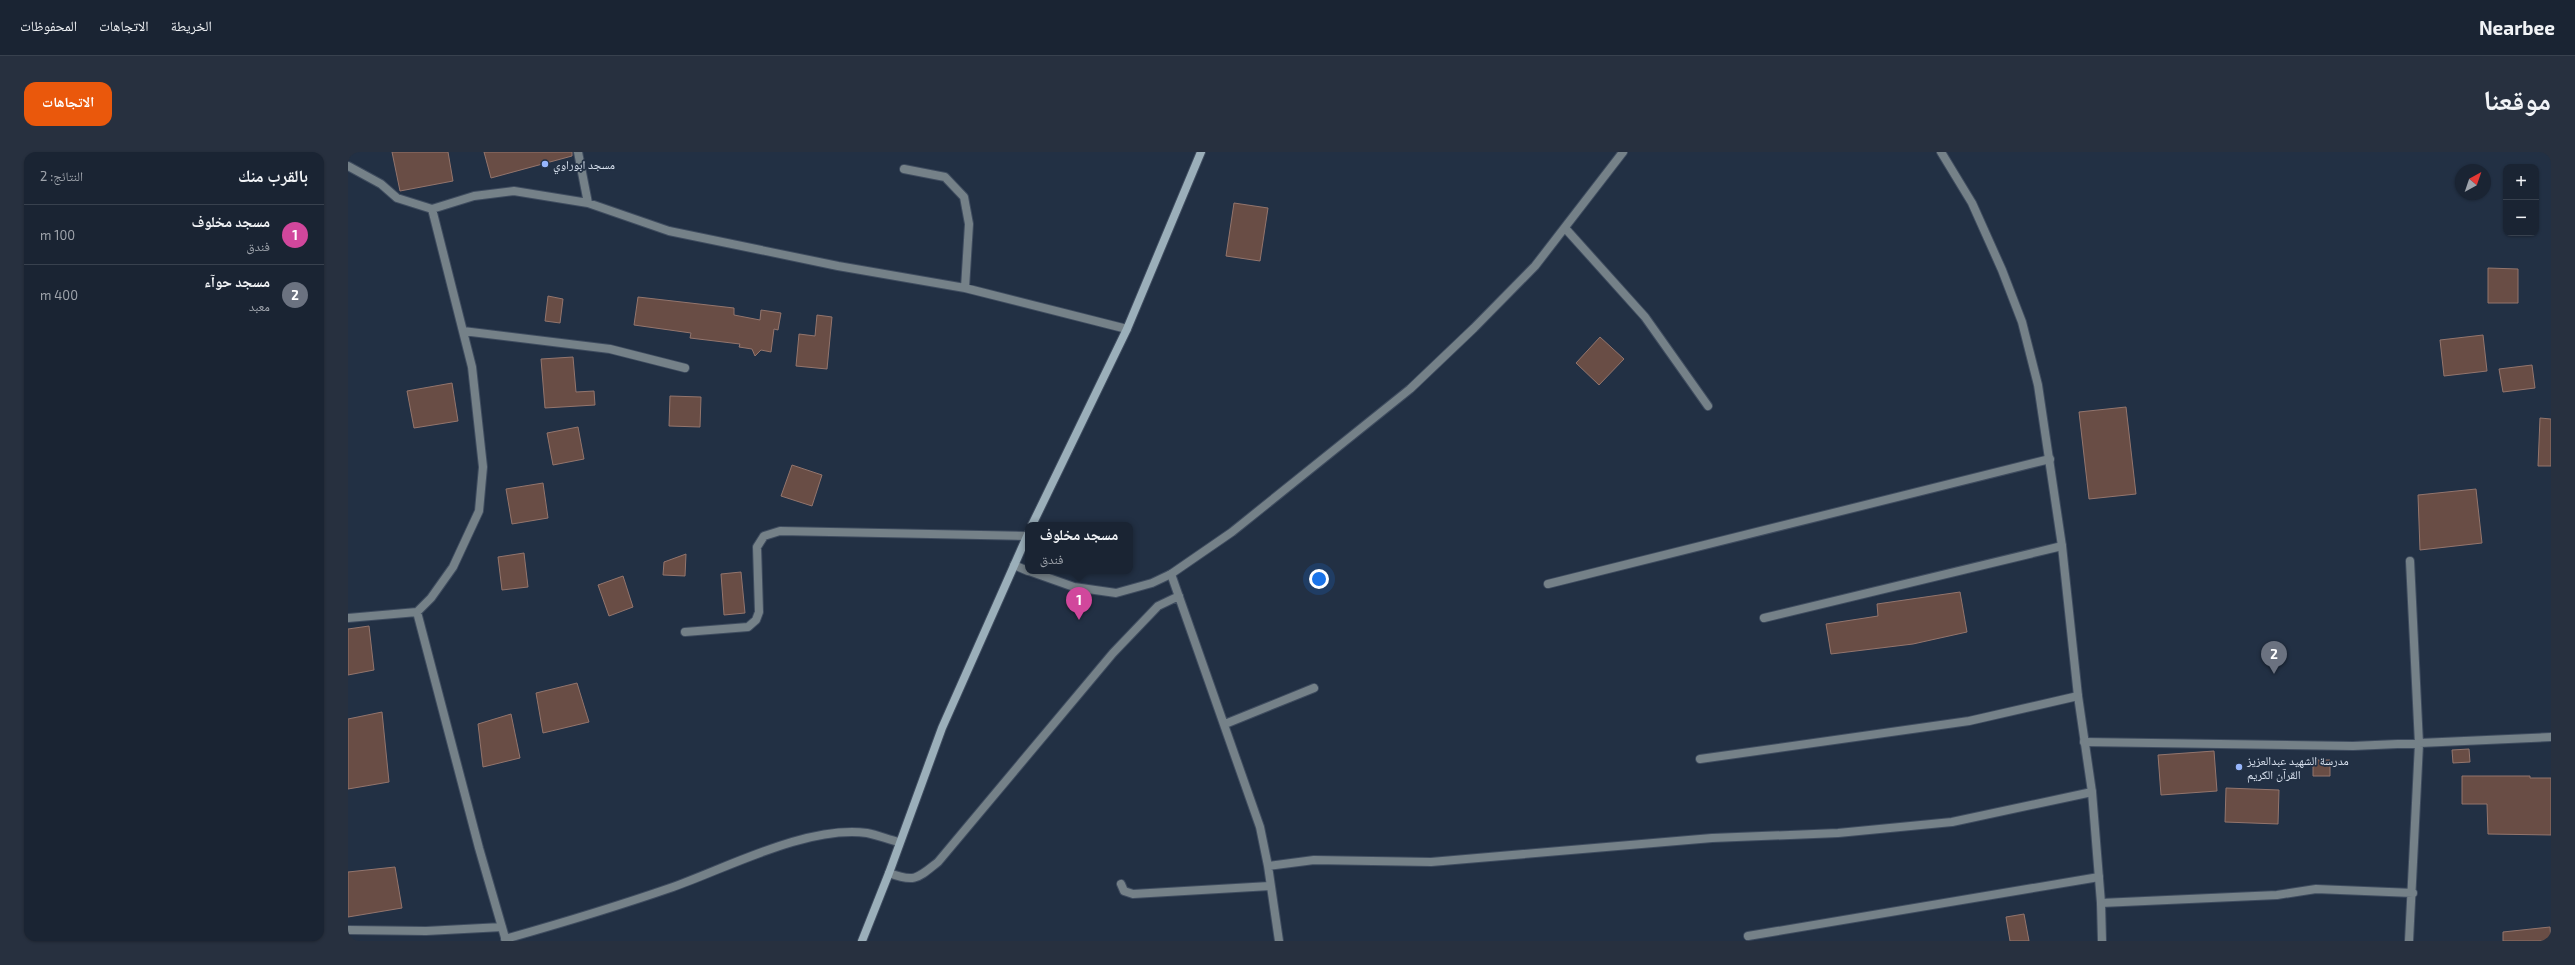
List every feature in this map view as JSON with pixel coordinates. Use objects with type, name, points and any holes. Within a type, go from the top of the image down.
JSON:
[{"type":"main road","points":[[1033,522],[1127,329],[1200,152]]},
{"type":"main road","points":[[862,941],[890,873],[899,842],[942,728],[1025,542]]},
{"type":"street","points":[[578,152],[588,203]]},
{"type":"street","points":[[1037,574],[1074,587],[1116,593],[1152,583],[1171,574],[1232,532],[1410,390],[1535,266],[1623,152]]},
{"type":"street","points":[[1941,152],[1987,234],[2022,322],[2038,385],[2062,546],[2078,696],[2092,792],[2101,903],[2102,941]]},
{"type":"street","points":[[348,166],[380,184],[397,198],[432,209],[474,196],[514,191],[588,203],[669,231],[838,266],[965,288],[1127,329]]},
{"type":"street","points":[[904,169],[945,177],[964,197],[969,224],[965,288]]},
{"type":"street","points":[[348,618],[417,612],[431,598],[453,567],[479,512],[483,467],[472,367],[432,209]]},
{"type":"street","points":[[1565,228],[1645,317],[1708,406]]},
{"type":"street","points":[[463,331],[610,349],[685,368]]},
{"type":"street","points":[[1548,584],[2050,459]]},
{"type":"street","points":[[685,632],[748,627],[756,620],[759,612],[757,547],[764,536],[780,531],[1025,535]]},
{"type":"street","points":[[1764,618],[2062,546]]},
{"type":"street","points":[[2409,941],[2413,893],[2419,744],[2410,561]]},
{"type":"street","points":[[1014,566],[1025,570]]},
{"type":"street","points":[[1171,574],[1260,827],[1268,866],[1279,941]]},
{"type":"street","points":[[890,873],[906,879],[918,878],[938,862],[1068,704],[1133,630],[1158,606],[1178,596]]},
{"type":"street","points":[[417,612],[470,818],[506,940],[666,889],[789,843],[841,833],[867,834],[899,842]]},
{"type":"street","points":[[1225,724],[1314,688]]},
{"type":"street","points":[[1700,759],[1969,721],[2078,696]]},
{"type":"street","points":[[2084,742],[2353,746],[2551,737]]},
{"type":"street","points":[[1268,866],[1314,860],[1431,862],[1712,838],[1838,833],[1952,822],[2092,792]]},
{"type":"street","points":[[1748,936],[2099,877]]},
{"type":"street","points":[[1121,884],[1124,891],[1133,894],[1270,886]]},
{"type":"street","points":[[2101,903],[2277,895],[2316,889],[2413,893]]},
{"type":"street","points":[[348,930],[426,931],[502,928]]},
{"type":"building","points":[[392,152],[448,152],[453,181],[400,191]]},
{"type":"building","points":[[484,152],[572,152],[572,156],[491,178]]},
{"type":"building","points":[[1234,203],[1268,208],[1260,261],[1226,256]]},
{"type":"building","points":[[2488,268],[2518,269],[2518,303],[2488,303]]},
{"type":"building","points":[[548,296],[563,299],[560,323],[545,321]]},
{"type":"building","points":[[638,297],[734,308],[734,315],[760,320],[761,310],[781,313],[778,330],[774,329],[771,352],[761,350],[755,356],[752,349],[739,347],[740,344],[690,338],[691,333],[634,325]]},
{"type":"building","points":[[817,315],[832,317],[827,369],[796,366],[799,334],[815,336]]},
{"type":"building","points":[[2483,335],[2487,371],[2444,376],[2440,340]]},
{"type":"building","points":[[1600,337],[1624,359],[1599,385],[1576,363]]},
{"type":"building","points":[[573,357],[576,392],[594,391],[595,405],[545,408],[541,359]]},
{"type":"building","points":[[2532,365],[2535,388],[2503,392],[2499,369]]},
{"type":"building","points":[[452,383],[458,421],[414,428],[407,391]]},
{"type":"building","points":[[670,396],[701,397],[700,427],[669,426]]},
{"type":"building","points":[[2126,407],[2136,494],[2089,499],[2079,412]]},
{"type":"building","points":[[2540,418],[2551,419],[2551,466],[2538,466]]},
{"type":"building","points":[[578,427],[584,459],[553,465],[547,433]]},
{"type":"building","points":[[792,465],[822,475],[812,506],[781,496]]},
{"type":"building","points":[[543,483],[548,518],[512,524],[506,489]]},
{"type":"building","points":[[2476,489],[2482,543],[2420,550],[2418,495]]},
{"type":"building","points":[[524,553],[528,587],[502,590],[498,557]]},
{"type":"building","points":[[686,554],[685,576],[663,575],[664,562]]},
{"type":"building","points":[[741,572],[745,613],[724,615],[721,574]]},
{"type":"building","points":[[623,576],[633,607],[609,616],[598,585]]},
{"type":"building","points":[[1960,592],[1967,632],[1913,644],[1831,654],[1826,624],[1878,616],[1877,604]]},
{"type":"building","points":[[369,626],[374,670],[348,675],[348,629]]},
{"type":"building","points":[[577,683],[589,722],[543,733],[536,693]]},
{"type":"building","points":[[382,712],[389,782],[348,789],[348,719]]},
{"type":"building","points":[[511,714],[520,758],[483,767],[478,724]]},
{"type":"building","points":[[2469,749],[2470,762],[2453,763],[2452,750]]},
{"type":"building","points":[[2214,751],[2217,791],[2161,795],[2158,755]]},
{"type":"building","points":[[2313,760],[2330,760],[2330,776],[2313,776]]},
{"type":"building","points":[[2462,776],[2530,776],[2530,778],[2551,778],[2551,835],[2488,834],[2487,804],[2462,804]]},
{"type":"building","points":[[2226,788],[2279,790],[2278,824],[2225,822]]},
{"type":"building","points":[[395,867],[402,908],[348,917],[348,872]]},
{"type":"building","points":[[2024,914],[2029,941],[2010,941],[2006,917]]},
{"type":"building","points":[[2550,927],[2551,941],[2503,941],[2503,932]]},
{"type":"place","name":"مسجد ابوراوي","points":[[545,164]]},
{"type":"place","name":"مسجد مخلوف","points":[[1079,620]]},
{"type":"place","name":"مسجد حوآء","points":[[2274,674]]},
{"type":"place","name":"مدرسة الشهيد عبدالعزيز القرآن الكريم","points":[[2239,767]]}]
